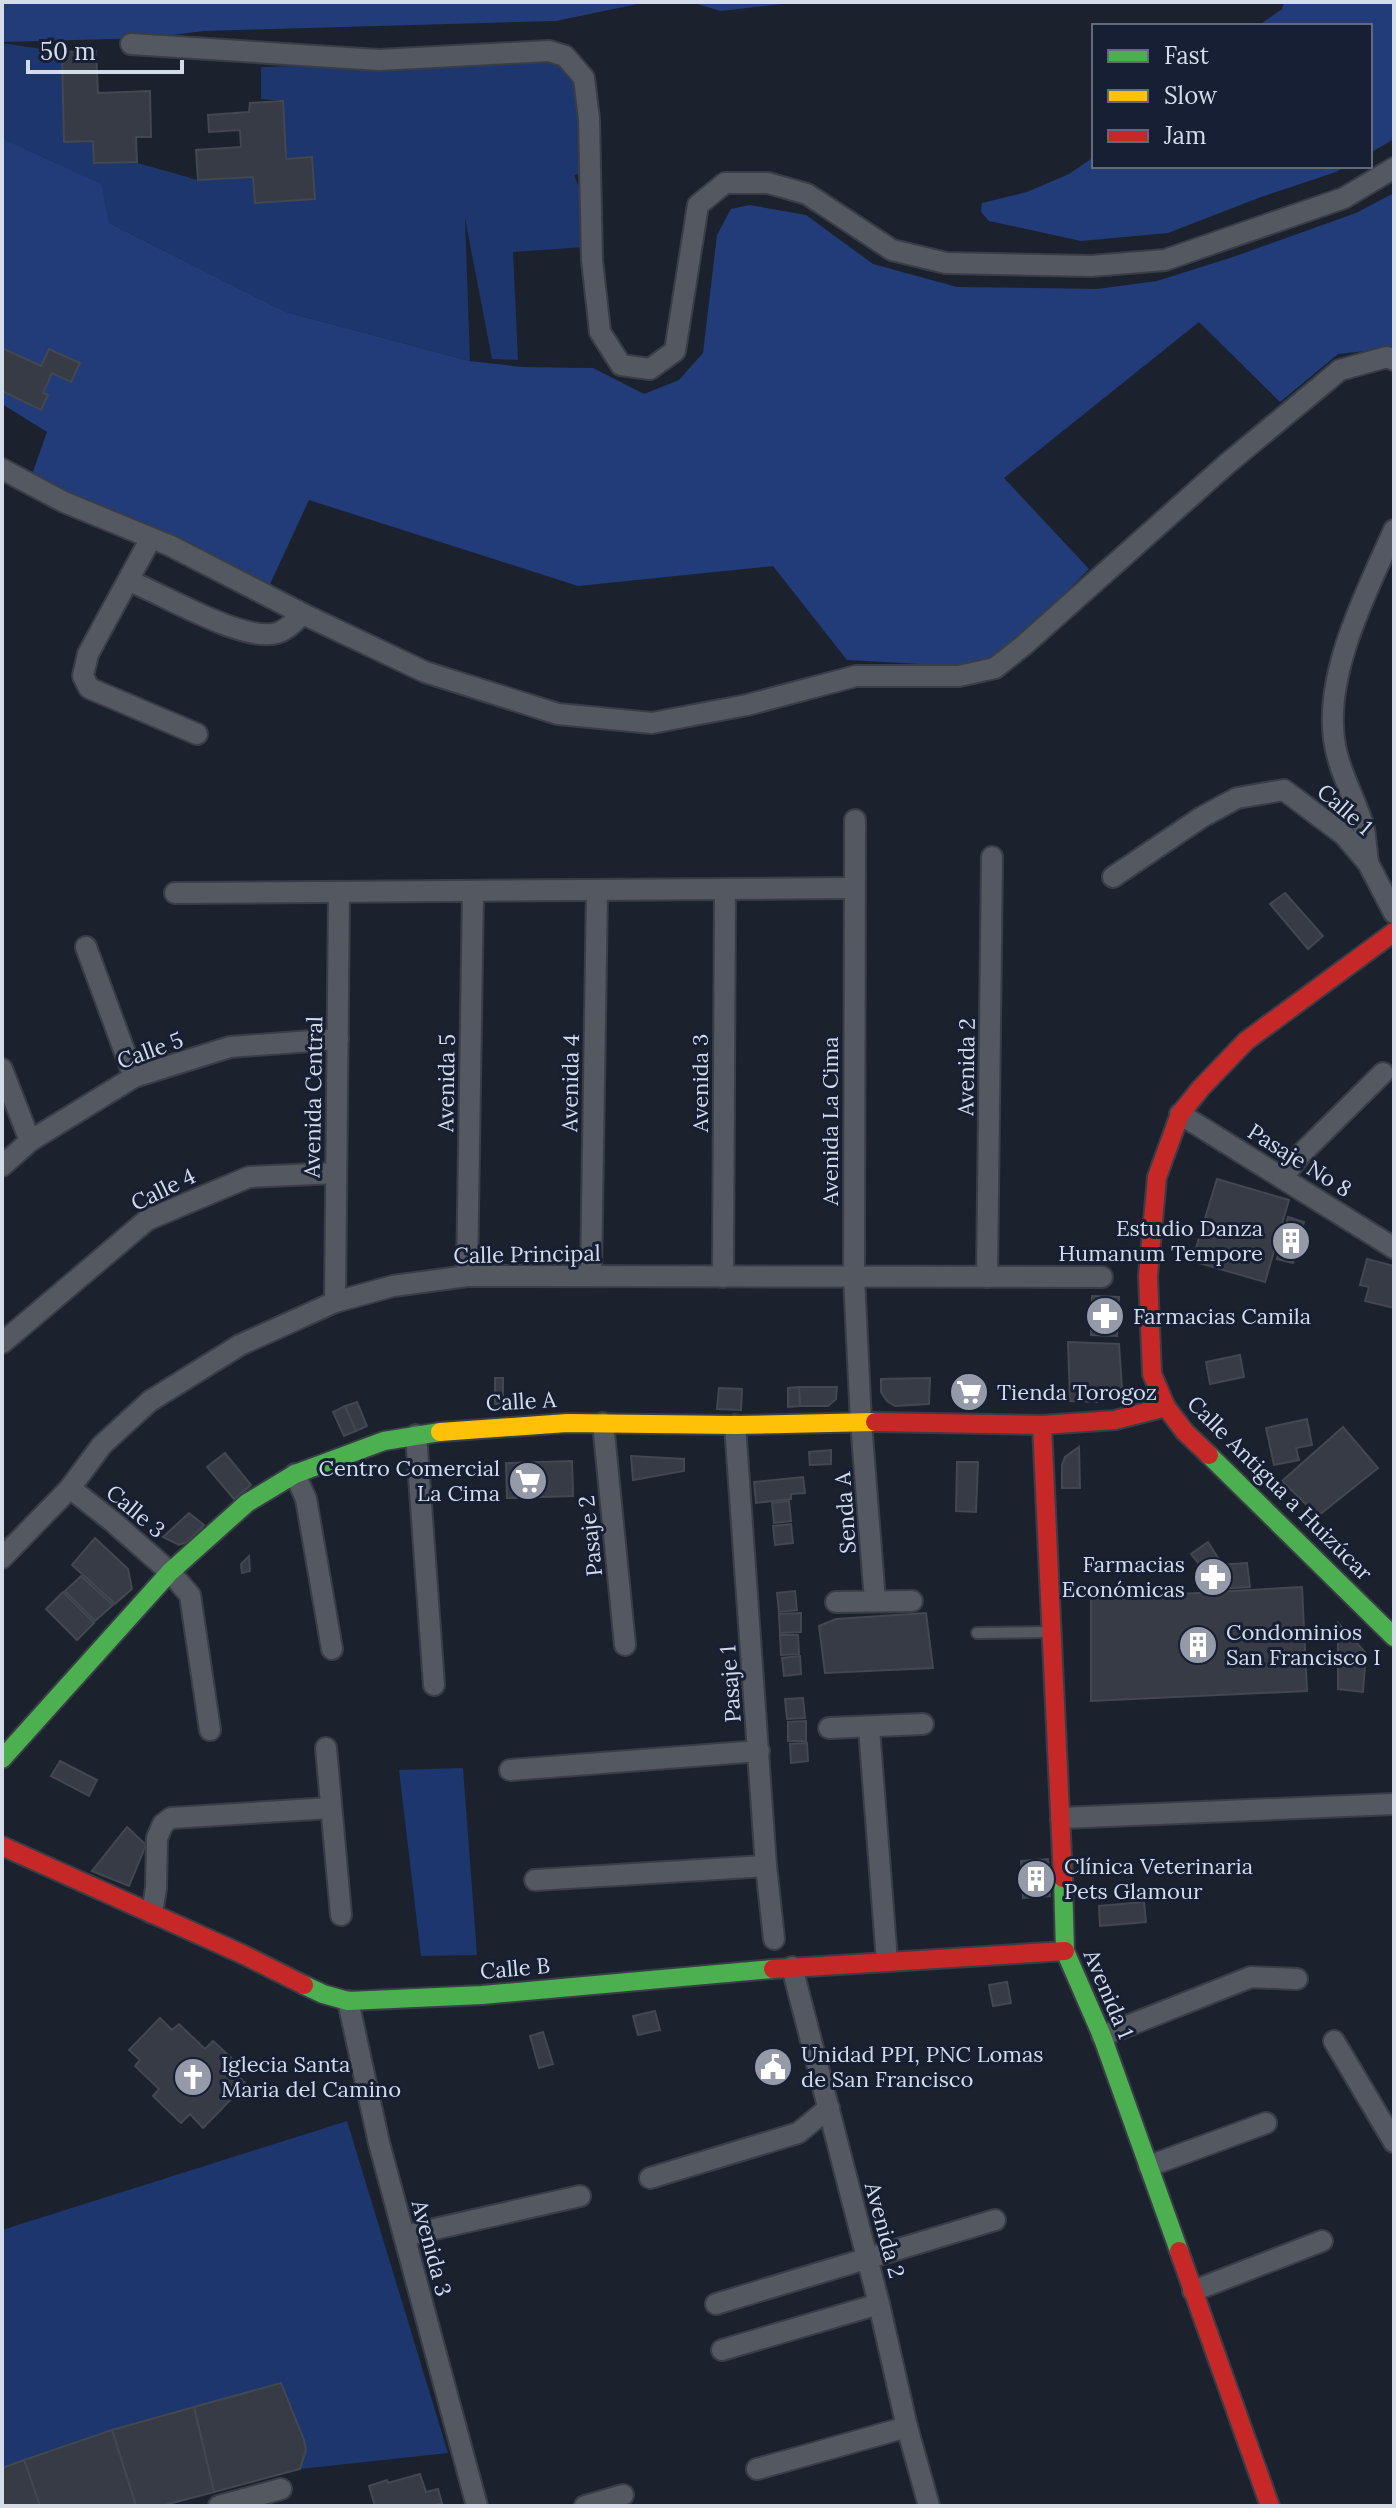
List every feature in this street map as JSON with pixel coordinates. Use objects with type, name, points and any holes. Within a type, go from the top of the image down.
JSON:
[{"type":"street","points":[[131,44],[379,60],[549,51],[565,56],[584,78],[589,119],[592,260],[600,332],[621,365],[650,369],[675,351],[698,205],[725,183],[768,183],[807,194],[892,250],[946,263],[1091,266],[1165,260],[1344,198],[1394,168]]},
{"type":"street","points":[[2,469],[64,502],[171,546],[425,672],[558,714],[652,723],[747,705],[856,676],[959,676],[995,668],[1228,463],[1340,370],[1387,357],[1394,360]]},
{"type":"street","points":[[1368,863],[1363,826],[1347,789],[1334,738],[1335,683],[1359,607],[1394,530]]},
{"type":"street","points":[[151,538],[88,654],[83,676],[89,688],[197,734]]},
{"type":"street","points":[[129,581],[246,632],[275,633],[303,614]]},
{"type":"street","name":"Calle 1","points":[[1113,877],[1202,817],[1237,798],[1284,790],[1344,835],[1368,863],[1394,913]]},
{"type":"street","name":"Avenida La Cima","points":[[855,820],[854,1277],[861,1422]]},
{"type":"street","name":"Avenida 2","points":[[987,1277],[992,857]]},
{"type":"street","points":[[175,893],[854,888]]},
{"type":"street","name":"Avenida 3","points":[[723,1277],[725,889]]},
{"type":"street","name":"Avenida 4","points":[[591,1276],[597,890]]},
{"type":"street","name":"Avenida 5","points":[[467,1276],[473,891]]},
{"type":"street","name":"Avenida Central","points":[[335,1302],[339,892]]},
{"type":"street","name":"Calle Antigua a Huizúcar","points":[[1394,932],[1246,1041],[1180,1114],[1157,1177],[1148,1276],[1152,1374],[1166,1407],[1185,1432],[1394,1637]]},
{"type":"street","points":[[86,947],[134,1077]]},
{"type":"street","name":"Calle 5","points":[[2,1166],[30,1141],[134,1077],[230,1047],[338,1039]]},
{"type":"street","points":[[2,1069],[30,1141]]},
{"type":"street","points":[[1282,1178],[1302,1153],[1383,1073]]},
{"type":"street","name":"Pasaje No 8","points":[[1180,1114],[1394,1248]]},
{"type":"street","name":"Calle 4","points":[[2,1343],[147,1220],[249,1177],[336,1173]]},
{"type":"street","name":"Calle Principal","points":[[2,1558],[70,1488],[102,1445],[150,1401],[240,1345],[335,1302],[393,1286],[467,1276],[1102,1277]]},
{"type":"street","name":"Calle A","points":[[2,1759],[170,1572],[247,1503],[295,1474],[384,1441],[490,1427],[603,1423],[1042,1425],[1115,1420],[1166,1407]]},
{"type":"street","name":"Senda A","points":[[861,1422],[875,1601]]},
{"type":"street","name":"Pasaje 2","points":[[603,1423],[625,1645]]},
{"type":"street","name":"Pasaje 1","points":[[735,1425],[766,1866],[774,1939]]},
{"type":"street","name":"Avenida 1","points":[[1042,1425],[1065,1951],[1102,2036],[1270,2506]]},
{"type":"street","points":[[416,1435],[434,1685]]},
{"type":"street","points":[[295,1474],[306,1499],[332,1649]]},
{"type":"street","name":"Calle 3","points":[[70,1488],[170,1572],[190,1595],[210,1730]]},
{"type":"street","points":[[836,1602],[912,1601]]},
{"type":"street","points":[[829,1728],[923,1724]]},
{"type":"street","points":[[869,1728],[887,1961]]},
{"type":"street","points":[[326,1748],[341,1915]]},
{"type":"street","points":[[510,1770],[759,1751]]},
{"type":"street","points":[[1061,1818],[1394,1804]]},
{"type":"street","points":[[152,1913],[157,1838],[163,1824],[171,1818],[330,1808]]},
{"type":"street","name":"Calle B","points":[[2,1846],[323,1994],[348,2001],[482,1995],[792,1967],[1065,1951]]},
{"type":"street","points":[[535,1880],[766,1866]]},
{"type":"street","name":"Avenida 2","points":[[792,1967],[929,2506]]},
{"type":"street","points":[[1102,2036],[1251,1977],[1297,1979]]},
{"type":"street","name":"Avenida 3","points":[[348,2001],[379,2143],[477,2506]]},
{"type":"street","points":[[1334,2041],[1394,2142]]},
{"type":"street","points":[[650,2178],[798,2133],[829,2108]]},
{"type":"street","points":[[1149,2166],[1266,2123]]},
{"type":"street","points":[[404,2236],[580,2196]]},
{"type":"street","points":[[716,2304],[995,2220]]},
{"type":"street","points":[[1193,2291],[1322,2241]]},
{"type":"street","points":[[722,2350],[879,2304]]},
{"type":"street","points":[[757,2469],[907,2427]]},
{"type":"street","points":[[219,2506],[281,2489]]},
{"type":"street","points":[[585,2506],[623,2495]]},
{"type":"lane","points":[[977,1633],[1052,1632]]},
{"type":"shaded area","points":[[2,2],[647,2],[556,21],[204,31],[148,38],[2,42]]},
{"type":"shaded area","points":[[690,2],[800,2],[721,11]]},
{"type":"shaded area","points":[[1284,2],[1394,2],[1394,139],[1372,152],[1372,24],[1261,24],[1282,9]]},
{"type":"shaded area","points":[[2,43],[62,52],[65,142],[93,141],[134,162],[198,180],[253,177],[255,203],[315,198],[312,158],[286,159],[283,101],[261,99],[261,67],[555,59],[577,80],[585,173],[574,175],[586,204],[585,247],[513,252],[518,360],[492,359],[465,218],[470,361],[286,312],[109,223],[100,184],[6,140],[2,134]]},
{"type":"shaded area","points":[[2,134],[6,140],[101,184],[109,223],[286,312],[470,361],[522,367],[593,368],[644,394],[679,380],[703,353],[717,235],[731,209],[750,205],[806,215],[873,264],[957,287],[1097,289],[1157,281],[1233,257],[1356,213],[1394,193],[1394,348],[1338,354],[1280,402],[1199,322],[1004,478],[1089,569],[996,662],[956,666],[847,660],[773,566],[578,586],[309,500],[265,595],[29,483],[47,432],[2,404],[2,391],[41,410],[48,395],[43,393],[52,373],[71,382],[80,364],[50,349],[41,366],[2,348]]},
{"type":"shaded area","points":[[1092,158],[1092,168],[1343,168],[1168,233],[1081,241],[989,221],[981,212],[982,203],[1027,192],[1069,174]]},
{"type":"shaded area","points":[[463,1768],[477,1955],[421,1956],[399,1770]]},
{"type":"shaded area","points":[[347,2121],[448,2453],[300,2469],[306,2450],[304,2440],[280,2383],[112,2430],[2,2468],[2,2230]]},
{"type":"building","points":[[96,51],[98,93],[150,91],[151,137],[136,137],[137,162],[94,163],[93,141],[64,142],[62,52]]},
{"type":"building","points":[[283,101],[286,159],[312,157],[315,199],[255,203],[253,177],[198,180],[196,150],[241,147],[240,130],[209,132],[208,115],[249,112],[250,103]]},
{"type":"building","points":[[2,348],[41,366],[49,349],[80,363],[71,382],[52,373],[43,393],[48,395],[41,410],[2,391]]},
{"type":"building","points":[[1285,893],[1323,936],[1308,949],[1270,904]]},
{"type":"building","points":[[1217,1179],[1289,1200],[1265,1282],[1192,1261]]},
{"type":"building","name":"Estudio Danza Humanum Tempore","points":[[1288,1217],[1304,1222],[1293,1263],[1277,1259]]},
{"type":"building","points":[[1367,1259],[1394,1266],[1394,1308],[1365,1301],[1369,1287],[1360,1285]]},
{"type":"building","name":"Farmacias Camila","points":[[1092,1296],[1119,1297],[1117,1336],[1091,1335]]},
{"type":"building","points":[[1068,1342],[1119,1344],[1122,1388],[1097,1402],[1070,1401]]},
{"type":"building","points":[[1240,1355],[1244,1377],[1210,1384],[1206,1362]]},
{"type":"building","points":[[495,1378],[503,1378],[503,1404],[495,1404]]},
{"type":"building","points":[[930,1378],[929,1404],[895,1406],[881,1392],[881,1379]]},
{"type":"building","points":[[799,1387],[837,1387],[836,1399],[828,1406],[800,1406]]},
{"type":"building","points":[[799,1387],[800,1406],[788,1407],[788,1388]]},
{"type":"building","points":[[719,1388],[742,1389],[741,1410],[717,1409]]},
{"type":"building","points":[[357,1402],[367,1426],[356,1431],[345,1406]]},
{"type":"building","points":[[345,1406],[356,1431],[344,1436],[333,1412]]},
{"type":"building","points":[[1307,1419],[1312,1445],[1296,1448],[1299,1460],[1274,1465],[1266,1428]]},
{"type":"building","points":[[1343,1427],[1378,1468],[1318,1516],[1282,1481]]},
{"type":"building","points":[[1079,1447],[1080,1488],[1062,1488],[1065,1457]]},
{"type":"building","points":[[831,1450],[831,1464],[810,1465],[809,1452]]},
{"type":"building","points":[[225,1453],[251,1485],[234,1499],[207,1467]]},
{"type":"building","points":[[631,1456],[684,1459],[684,1471],[633,1480]]},
{"type":"building","points":[[572,1461],[573,1496],[507,1498],[506,1463]]},
{"type":"building","points":[[957,1462],[978,1462],[976,1512],[956,1511]]},
{"type":"building","points":[[803,1477],[805,1493],[791,1494],[791,1499],[756,1503],[754,1482]]},
{"type":"building","points":[[789,1501],[791,1521],[774,1523],[772,1503]]},
{"type":"building","points":[[189,1513],[204,1525],[187,1542],[179,1545],[163,1537]]},
{"type":"building","points":[[791,1524],[793,1543],[775,1545],[773,1526]]},
{"type":"building","points":[[95,1538],[128,1569],[132,1589],[115,1604],[72,1565]]},
{"type":"building","name":"Farmacias Económicas","points":[[1208,1542],[1220,1561],[1216,1565],[1219,1589],[1191,1554]]},
{"type":"building","points":[[249,1556],[250,1571],[242,1573],[241,1564]]},
{"type":"building","points":[[1247,1563],[1250,1587],[1219,1589],[1216,1565]]},
{"type":"building","points":[[81,1576],[113,1605],[95,1621],[65,1591]]},
{"type":"building","name":"Condominios San Francisco I","points":[[1302,1587],[1307,1691],[1091,1701],[1091,1599]]},
{"type":"building","points":[[795,1591],[797,1610],[779,1612],[777,1593]]},
{"type":"building","points":[[63,1592],[94,1623],[77,1640],[46,1609]]},
{"type":"building","points":[[801,1613],[801,1632],[780,1633],[779,1614]]},
{"type":"building","points":[[926,1613],[933,1668],[825,1673],[819,1626],[836,1619]]},
{"type":"building","points":[[1338,1623],[1366,1653],[1363,1692],[1338,1689]]},
{"type":"building","points":[[780,1635],[798,1635],[799,1654],[781,1655]]},
{"type":"building","points":[[800,1656],[801,1674],[784,1676],[782,1658]]},
{"type":"building","points":[[803,1698],[805,1718],[787,1719],[785,1699]]},
{"type":"building","points":[[806,1721],[806,1741],[788,1741],[788,1722]]},
{"type":"building","points":[[807,1743],[808,1761],[791,1763],[790,1744]]},
{"type":"building","points":[[60,1761],[97,1780],[89,1796],[51,1776]]},
{"type":"building","points":[[127,1827],[146,1845],[129,1886],[92,1871]]},
{"type":"building","name":"Clínica Veterinaria Pets Glamour","points":[[1048,1859],[1050,1896],[1023,1898],[1021,1861]]},
{"type":"building","points":[[1144,1902],[1146,1922],[1100,1926],[1099,1906]]},
{"type":"building","points":[[1007,1982],[1011,2003],[993,2006],[989,1985]]},
{"type":"building","points":[[655,2011],[660,2030],[638,2035],[633,2016]]},
{"type":"building","name":"Iglecia Santa Maria del Camino","points":[[160,2018],[172,2030],[179,2024],[205,2049],[213,2041],[239,2065],[233,2071],[246,2084],[203,2128],[190,2114],[181,2123],[153,2096],[159,2089],[135,2066],[140,2060],[129,2050]]},
{"type":"building","points":[[543,2032],[553,2064],[539,2068],[530,2036]]},
{"type":"building","points":[[281,2383],[304,2440],[306,2450],[300,2469],[214,2492],[194,2407]]},
{"type":"building","points":[[194,2407],[214,2492],[161,2506],[136,2506],[112,2430]]},
{"type":"building","points":[[112,2430],[136,2506],[40,2506],[24,2460]]},
{"type":"building","points":[[24,2460],[40,2506],[2,2506],[2,2468]]},
{"type":"building","points":[[420,2474],[426,2492],[438,2489],[442,2503],[433,2506],[375,2506],[369,2486]]},
{"type":"traffic: fast","points":[[2,1759],[170,1572],[247,1503],[295,1474],[384,1441],[440,1432]]},
{"type":"traffic: fast","points":[[1209,1455],[1394,1637]]},
{"type":"traffic: fast","points":[[1063,1878],[1065,1951],[1102,2036],[1179,2251]]},
{"type":"traffic: fast","points":[[304,1985],[348,2001],[482,1995],[773,1969]]},
{"type":"traffic: slow","points":[[440,1432],[567,1423],[735,1425],[875,1422]]},
{"type":"traffic: jam","points":[[1209,1455],[1185,1432],[1166,1407],[1152,1374],[1148,1276],[1157,1177],[1180,1114],[1246,1041],[1394,932]]},
{"type":"traffic: jam","points":[[875,1422],[1042,1425],[1115,1420],[1166,1407]]},
{"type":"traffic: jam","points":[[1042,1425],[1063,1878]]},
{"type":"traffic: jam","points":[[2,1846],[304,1985]]},
{"type":"traffic: jam","points":[[773,1969],[1065,1951]]},
{"type":"traffic: jam","points":[[1179,2251],[1270,2506]]},
{"type":"place","name":"Estudio Danza Humanum Tempore","points":[[1291,1241]]},
{"type":"place","name":"Farmacias Camila","points":[[1105,1316]]},
{"type":"place","name":"Tienda Torogoz","points":[[969,1392]]},
{"type":"place","name":"Centro Comercial La Cima","points":[[528,1481]]},
{"type":"place","name":"Farmacias Económicas","points":[[1213,1577]]},
{"type":"place","name":"Condominios San Francisco I","points":[[1198,1645]]},
{"type":"place","name":"Clínica Veterinaria Pets Glamour","points":[[1036,1879]]},
{"type":"place","name":"Unidad PPI, PNC Lomas de San Francisco","points":[[773,2067]]},
{"type":"place","name":"Iglecia Santa Maria del Camino","points":[[193,2077]]}]
